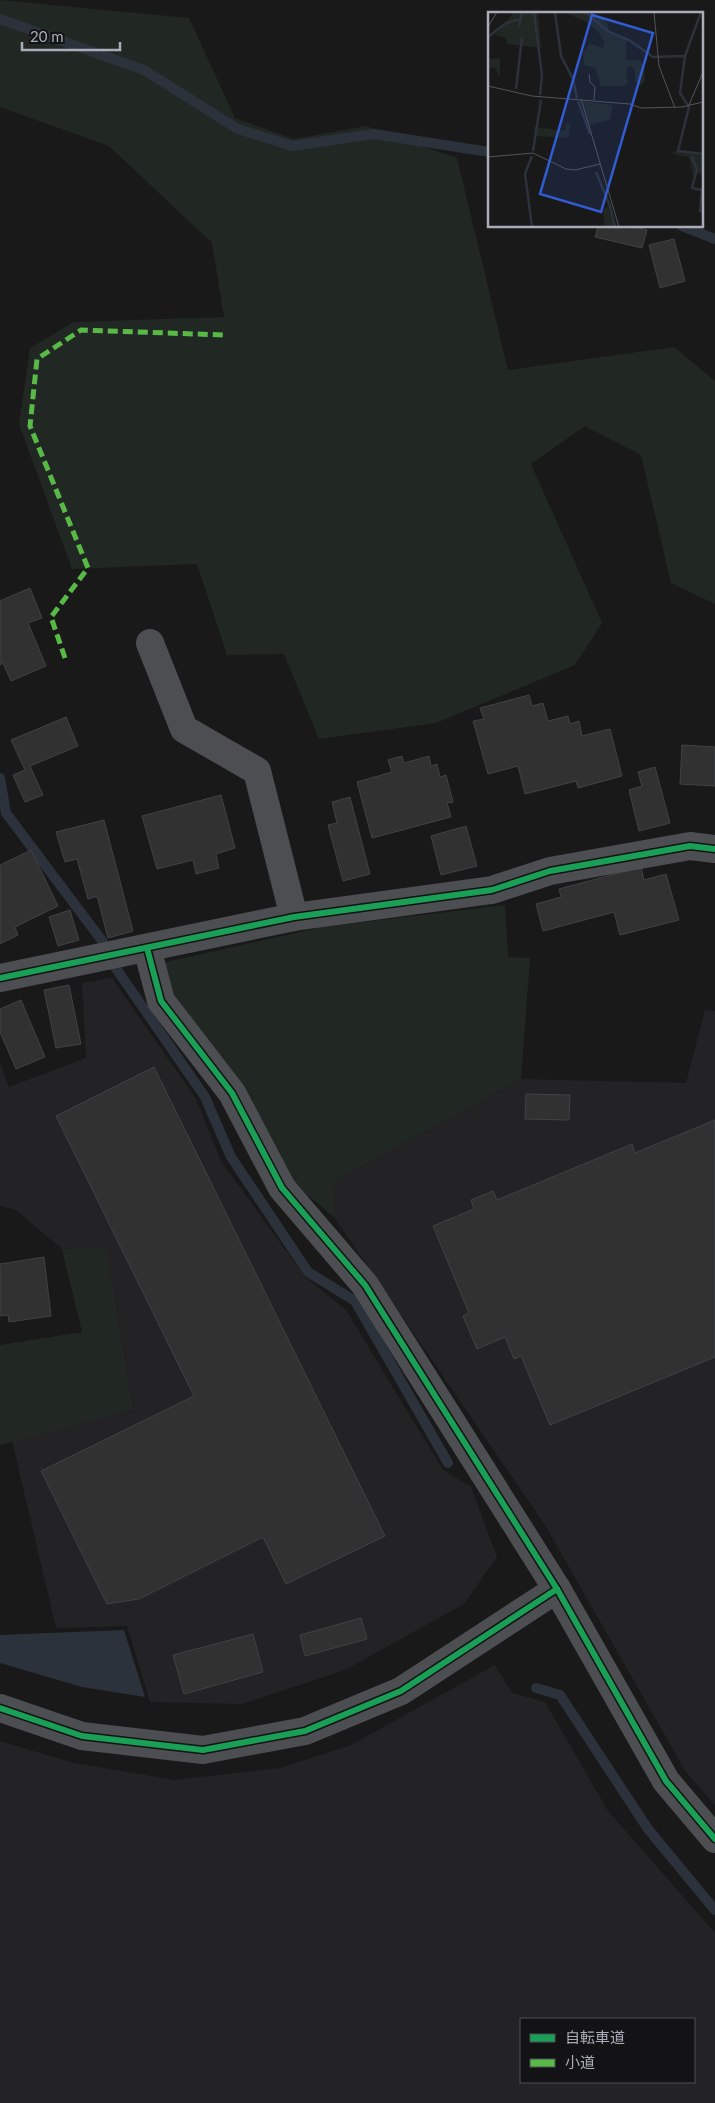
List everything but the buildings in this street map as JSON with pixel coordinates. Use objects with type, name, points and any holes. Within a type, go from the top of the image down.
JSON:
[{"type":"street","points":[[150,643],[184,729],[257,771],[294,918]]},
{"type":"street","points":[[0,978],[294,918],[492,890],[550,871],[690,846],[715,849]]},
{"type":"street","points":[[147,948],[162,1001],[232,1093],[282,1188],[365,1285],[557,1589],[666,1781],[715,1839]]},
{"type":"street","points":[[0,1708],[82,1736],[203,1750],[304,1732],[402,1691],[557,1589]]},
{"type":"shaded area","points":[[0,0],[189,18],[235,118],[294,139],[366,126],[457,158],[508,370],[674,347],[715,381],[715,604],[671,583],[641,455],[585,426],[531,464],[602,623],[575,665],[436,723],[319,739],[284,654],[227,655],[197,564],[72,569],[19,424],[30,348],[74,322],[224,317],[212,243],[109,146],[0,107]]},
{"type":"shaded area","points":[[505,905],[508,957],[530,958],[521,1079],[335,1181],[334,1217],[287,1178],[166,988],[166,962],[322,927]]},
{"type":"shaded area","points":[[112,978],[196,1099],[221,1161],[305,1277],[346,1310],[443,1470],[471,1487],[497,1557],[464,1604],[345,1670],[242,1704],[150,1702],[127,1626],[56,1628],[12,1441],[133,1410],[106,1248],[62,1249],[16,1210],[0,1206],[0,1063],[9,1087],[86,1058],[82,983]]},
{"type":"shaded area","points":[[705,1010],[715,1011],[715,1805],[686,1772],[545,1525],[334,1217],[335,1181],[521,1079],[686,1083]]},
{"type":"shaded area","points":[[106,1247],[133,1410],[0,1445],[0,1345],[82,1332],[62,1249]]},
{"type":"shaded area","points":[[124,1630],[145,1697],[82,1687],[0,1663],[0,1635]]},
{"type":"shaded area","points":[[495,1665],[512,1693],[545,1702],[608,1811],[715,1933],[715,2103],[0,2103],[0,1741],[74,1763],[175,1780],[280,1768],[351,1745]]},
{"type":"waterway","points":[[0,19],[144,70],[238,129],[292,146],[374,134],[488,152]]},
{"type":"waterway","points":[[687,228],[715,239]]},
{"type":"waterway","points":[[0,778],[6,813],[103,942]]},
{"type":"waterway","points":[[115,967],[205,1097],[231,1157],[308,1272],[355,1301],[448,1463]]},
{"type":"waterway","points":[[536,1688],[560,1695],[648,1829],[715,1910]]},
{"type":"marked path","points":[[65,658],[51,617],[88,568],[30,426],[37,359],[81,330],[224,335]]},
{"type":"cycle path","points":[[0,978],[294,917],[492,890],[550,871],[690,846],[715,849]]},
{"type":"cycle path","points":[[147,948],[161,1001],[232,1093],[282,1188],[365,1285],[557,1589],[666,1781],[715,1839]]},
{"type":"cycle path","points":[[0,1708],[82,1736],[203,1750],[305,1731],[401,1691],[557,1589]]}]
